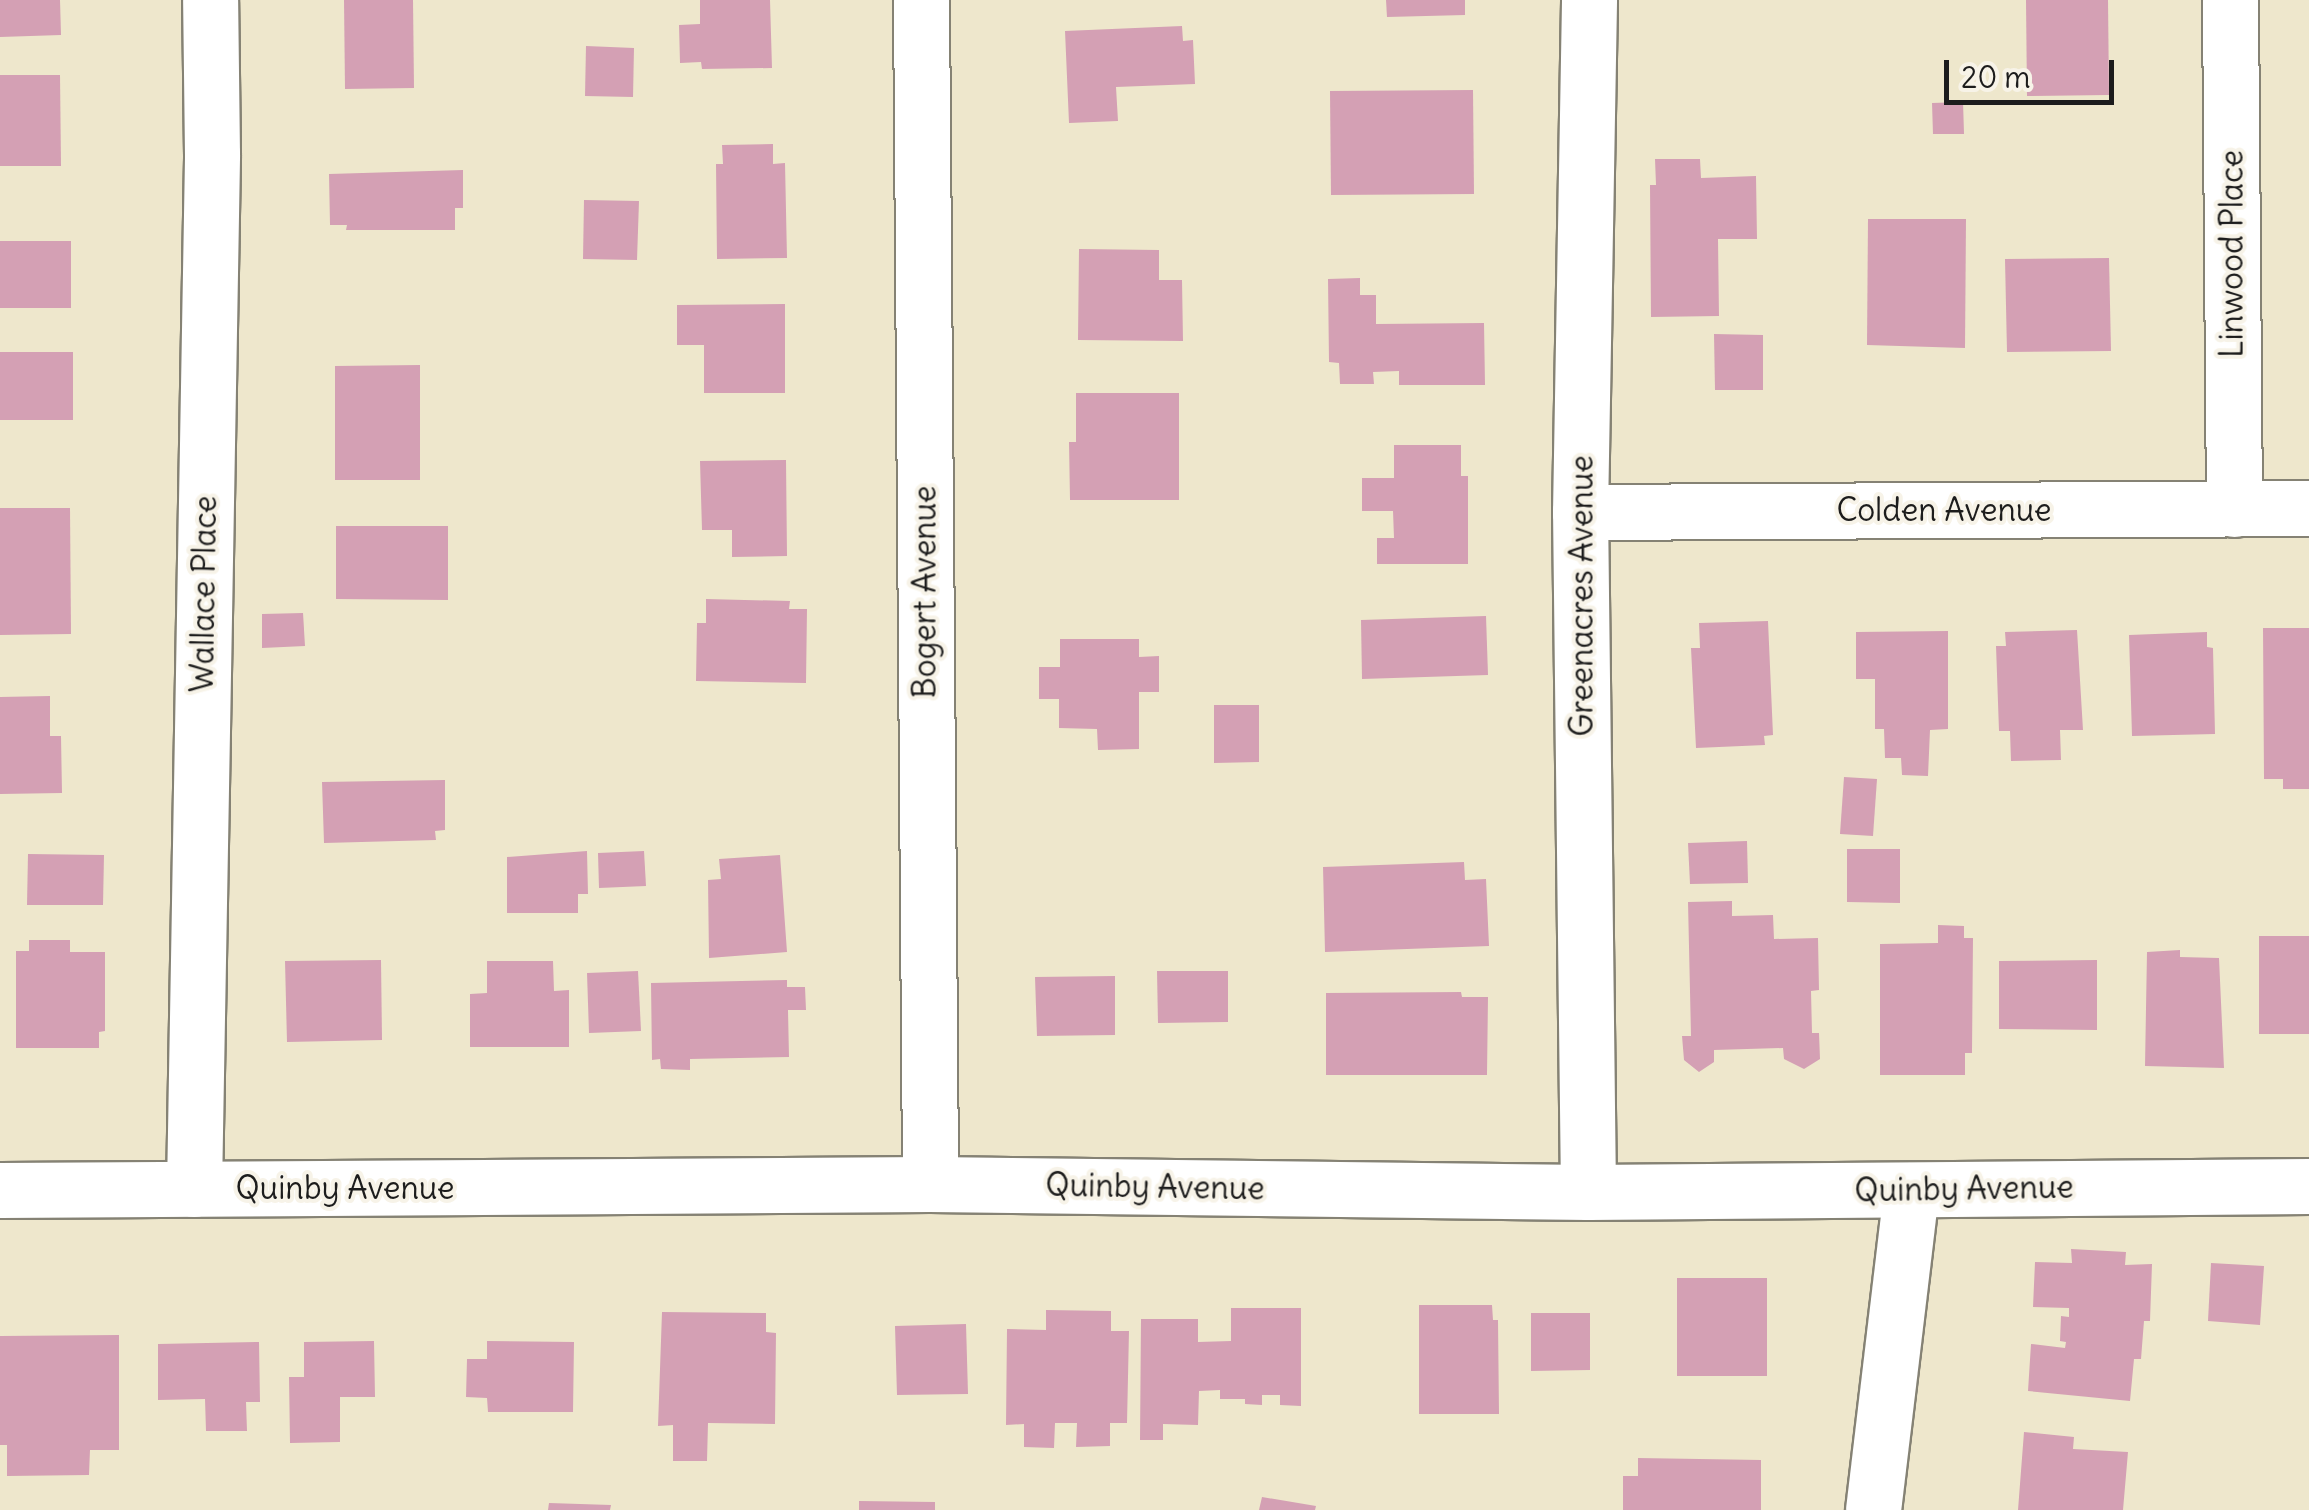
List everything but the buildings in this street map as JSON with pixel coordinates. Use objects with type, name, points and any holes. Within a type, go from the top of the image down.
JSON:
[{"type":"street","name":"Wallace Place","points":[[194,1189],[211,194],[210,0]]},
{"type":"street","name":"Bogert Avenue","points":[[921,0],[930,1184]]},
{"type":"street","name":"Greenacres Avenue","points":[[1588,1192],[1580,512],[1589,0]]},
{"type":"street","name":"Linwood Place","points":[[2230,0],[2234,509]]},
{"type":"street","name":"Colden Avenue","points":[[1580,512],[2309,508]]},
{"type":"street","name":"Quinby Avenue","points":[[0,1190],[930,1184],[1588,1192],[2309,1186]]},
{"type":"street","points":[[1872,1510],[1911,1190]]}]
